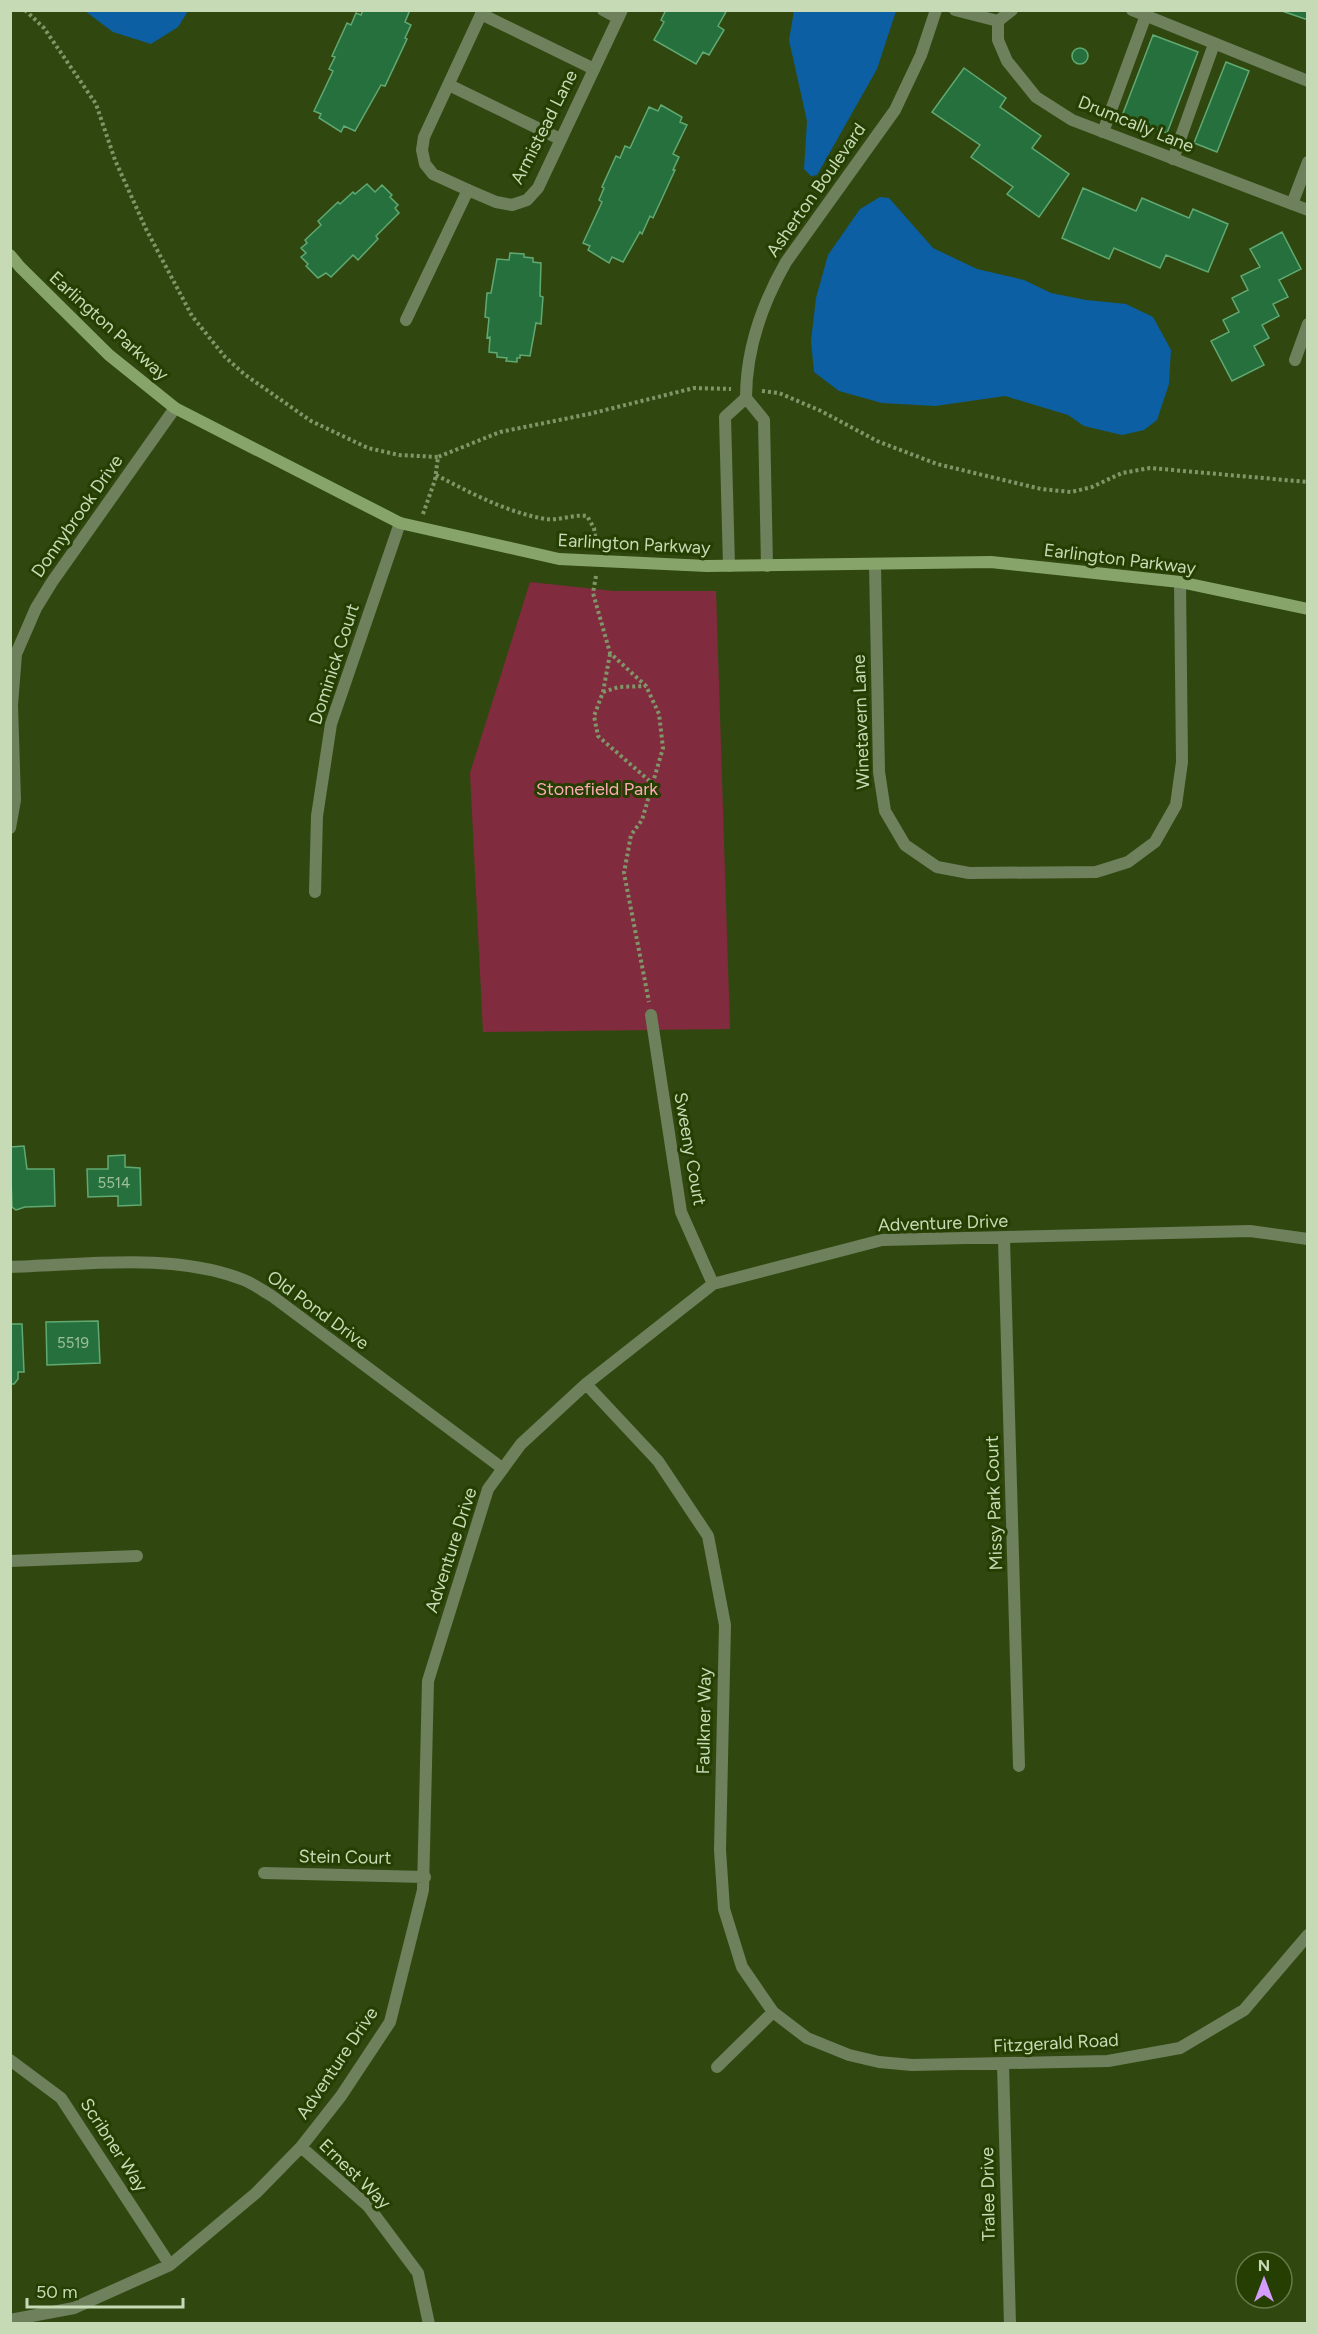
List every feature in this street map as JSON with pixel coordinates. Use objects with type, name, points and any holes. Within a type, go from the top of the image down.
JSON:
[{"type":"street","points":[[603,10],[620,14]]},
{"type":"street","name":"Asherton Boulevard","points":[[746,394],[748,359],[757,324],[774,283],[786,262],[895,111],[921,55],[936,10]]},
{"type":"street","points":[[955,10],[998,21],[1012,10]]},
{"type":"street","points":[[1132,10],[1308,81]]},
{"type":"street","points":[[482,12],[594,69]]},
{"type":"street","name":"Armistead Lane","points":[[482,12],[424,137],[422,150],[425,164],[433,174],[496,202],[512,205],[527,200],[538,188],[620,14]]},
{"type":"street","points":[[1103,132],[1146,15]]},
{"type":"street","name":"Drumcally Lane","points":[[998,21],[998,40],[1007,61],[1036,97],[1072,120],[1308,210]]},
{"type":"street","points":[[1173,159],[1215,44]]},
{"type":"street","points":[[448,85],[560,139]]},
{"type":"street","points":[[1292,204],[1308,162]]},
{"type":"street","points":[[406,320],[468,190]]},
{"type":"street","name":"Earlington Parkway","points":[[10,255],[109,355],[175,408],[400,523],[559,560],[729,566],[991,562],[1180,582],[1308,609]]},
{"type":"street","points":[[1295,360],[1308,324]]},
{"type":"street","points":[[729,566],[725,417],[746,394],[764,420],[767,566]]},
{"type":"street","name":"Donnybrook Drive","points":[[10,828],[15,800],[12,705],[16,654],[36,608],[52,582],[175,408]]},
{"type":"street","name":"Dominick Court","points":[[315,892],[317,816],[331,724],[400,523]]},
{"type":"street","name":"Winetavern Lane","points":[[874,564],[879,772],[885,811],[905,845],[937,867],[969,873],[1096,872],[1128,862],[1155,842],[1176,805],[1182,762],[1180,582]]},
{"type":"street","name":"Sweeny Court","points":[[651,1015],[681,1212],[713,1284]]},
{"type":"street","name":"Adventure Drive","points":[[10,2320],[74,2308],[170,2265],[256,2193],[301,2147],[341,2096],[390,2022],[425,1877],[428,1682],[488,1489],[521,1444],[586,1384],[713,1284],[882,1240],[1250,1232],[1308,1239]]},
{"type":"street","name":"Missy Park Court","points":[[1004,1239],[1019,1766]]},
{"type":"street","name":"Old Pond Drive","points":[[10,1267],[183,1264],[216,1271],[246,1281],[272,1296],[502,1467]]},
{"type":"street","name":"Faulkner Way","points":[[586,1384],[658,1461],[708,1536],[725,1625],[720,1850],[724,1909],[742,1967],[773,2012]]},
{"type":"street","points":[[10,1561],[137,1556]]},
{"type":"street","name":"Stein Court","points":[[264,1873],[425,1877]]},
{"type":"street","name":"Fitzgerald Road","points":[[773,2012],[807,2037],[859,2058],[879,2062],[912,2065],[1108,2061],[1180,2048],[1244,2010],[1308,1935]]},
{"type":"street","points":[[717,2067],[773,2012]]},
{"type":"street","name":"Scribner Way","points":[[10,2060],[61,2098],[170,2265]]},
{"type":"street","name":"Tralee Drive","points":[[1004,2064],[1010,2324]]},
{"type":"street","name":"Ernest Way","points":[[301,2147],[368,2206],[418,2273],[429,2324]]},
{"type":"path","points":[[25,10],[44,28],[96,104],[115,160],[146,229],[192,316],[225,357],[244,374],[311,421],[368,448],[399,455],[438,457],[500,432],[589,414],[694,388],[746,394],[779,393],[821,411],[877,441],[937,464],[1041,489],[1071,492],[1092,487],[1122,473],[1150,468],[1308,482]]},
{"type":"path","points":[[418,527],[436,475],[438,457]]},
{"type":"path","points":[[436,475],[485,500],[523,513],[548,519],[587,516],[594,528],[599,561],[594,593],[610,653],[603,692],[594,716],[598,736],[653,784]]},
{"type":"path","points":[[610,653],[646,686],[659,714],[663,748],[642,820],[631,835],[624,873],[651,1015]]},
{"type":"path","points":[[603,692],[619,687],[646,686]]},
{"type":"green space","name":"Stonefield Park","points":[[530,582],[614,591],[716,591],[730,1029],[483,1032],[470,773]]},
{"type":"water","points":[[85,11],[188,11],[178,27],[151,44],[113,32]]},
{"type":"water","points":[[794,11],[896,11],[877,69],[817,175],[811,176],[804,169],[807,121],[789,40]]},
{"type":"water","points":[[880,197],[889,198],[933,248],[977,269],[1024,280],[1051,293],[1086,300],[1126,304],[1153,317],[1171,350],[1169,384],[1157,420],[1144,430],[1122,435],[1084,426],[1068,415],[1005,396],[935,406],[882,403],[839,391],[814,372],[811,341],[816,298],[828,255],[860,209]]},
{"type":"building","points":[[363,10],[410,10],[405,22],[411,25],[405,38],[407,39],[385,86],[381,85],[355,131],[344,126],[341,132],[319,118],[321,114],[314,111],[333,71],[329,69],[335,57],[332,56],[347,23],[351,25],[356,13],[361,15]]},
{"type":"building","points":[[666,10],[727,10],[718,26],[724,30],[709,55],[703,52],[696,64],[654,40],[664,22],[661,20]]},
{"type":"building","points":[[1279,10],[1308,10],[1308,20]]},
{"type":"building","points":[[1153,35],[1198,52],[1167,133],[1122,116]]},
{"type":"building","points":[[1080,48],[1088,56],[1080,64],[1072,56]]},
{"type":"building","points":[[1226,62],[1249,71],[1217,152],[1194,143]]},
{"type":"building","points":[[964,68],[1006,98],[1000,107],[1041,136],[1032,148],[1069,174],[1039,217],[1007,194],[1013,187],[971,157],[980,145],[932,112]]},
{"type":"building","points":[[661,105],[682,117],[680,122],[687,125],[673,154],[679,157],[673,170],[675,170],[653,218],[650,216],[642,234],[640,232],[623,262],[612,257],[609,263],[588,250],[590,246],[583,243],[602,202],[599,200],[604,188],[602,187],[616,156],[620,158],[625,146],[630,148],[649,107],[658,111]]},
{"type":"building","points":[[367,184],[375,192],[382,185],[392,195],[390,197],[398,205],[395,208],[399,213],[376,236],[378,239],[358,260],[353,255],[331,277],[326,273],[318,278],[301,257],[306,253],[301,248],[307,243],[305,240],[321,225],[318,221],[338,202],[340,204],[353,192],[355,194]]},
{"type":"building","points":[[1083,188],[1136,211],[1142,198],[1189,218],[1193,209],[1228,224],[1208,272],[1166,255],[1160,268],[1114,248],[1109,259],[1062,238]]},
{"type":"building","points":[[1282,232],[1301,269],[1279,280],[1288,297],[1273,304],[1279,316],[1262,325],[1269,338],[1254,346],[1264,365],[1232,381],[1211,341],[1229,332],[1223,320],[1239,312],[1232,298],[1248,290],[1241,276],[1260,267],[1250,249]]},
{"type":"building","points":[[510,253],[524,254],[524,257],[533,258],[533,262],[541,263],[540,296],[543,297],[541,324],[536,323],[530,356],[520,355],[517,362],[506,361],[507,358],[497,357],[497,353],[489,352],[490,337],[487,338],[489,318],[485,317],[487,293],[491,293],[497,259],[509,260]]},
{"type":"building","points":[[24,1146],[27,1169],[54,1169],[55,1206],[25,1207],[16,1210],[12,1207],[10,1147]]},
{"type":"building","points":[[125,1155],[125,1167],[140,1168],[141,1205],[118,1206],[118,1196],[88,1197],[87,1169],[108,1169],[108,1156]]},
{"type":"building","points":[[98,1321],[100,1363],[47,1365],[46,1322]]},
{"type":"building","points":[[10,1324],[22,1324],[24,1372],[18,1372],[18,1379],[14,1384],[10,1384]]}]
